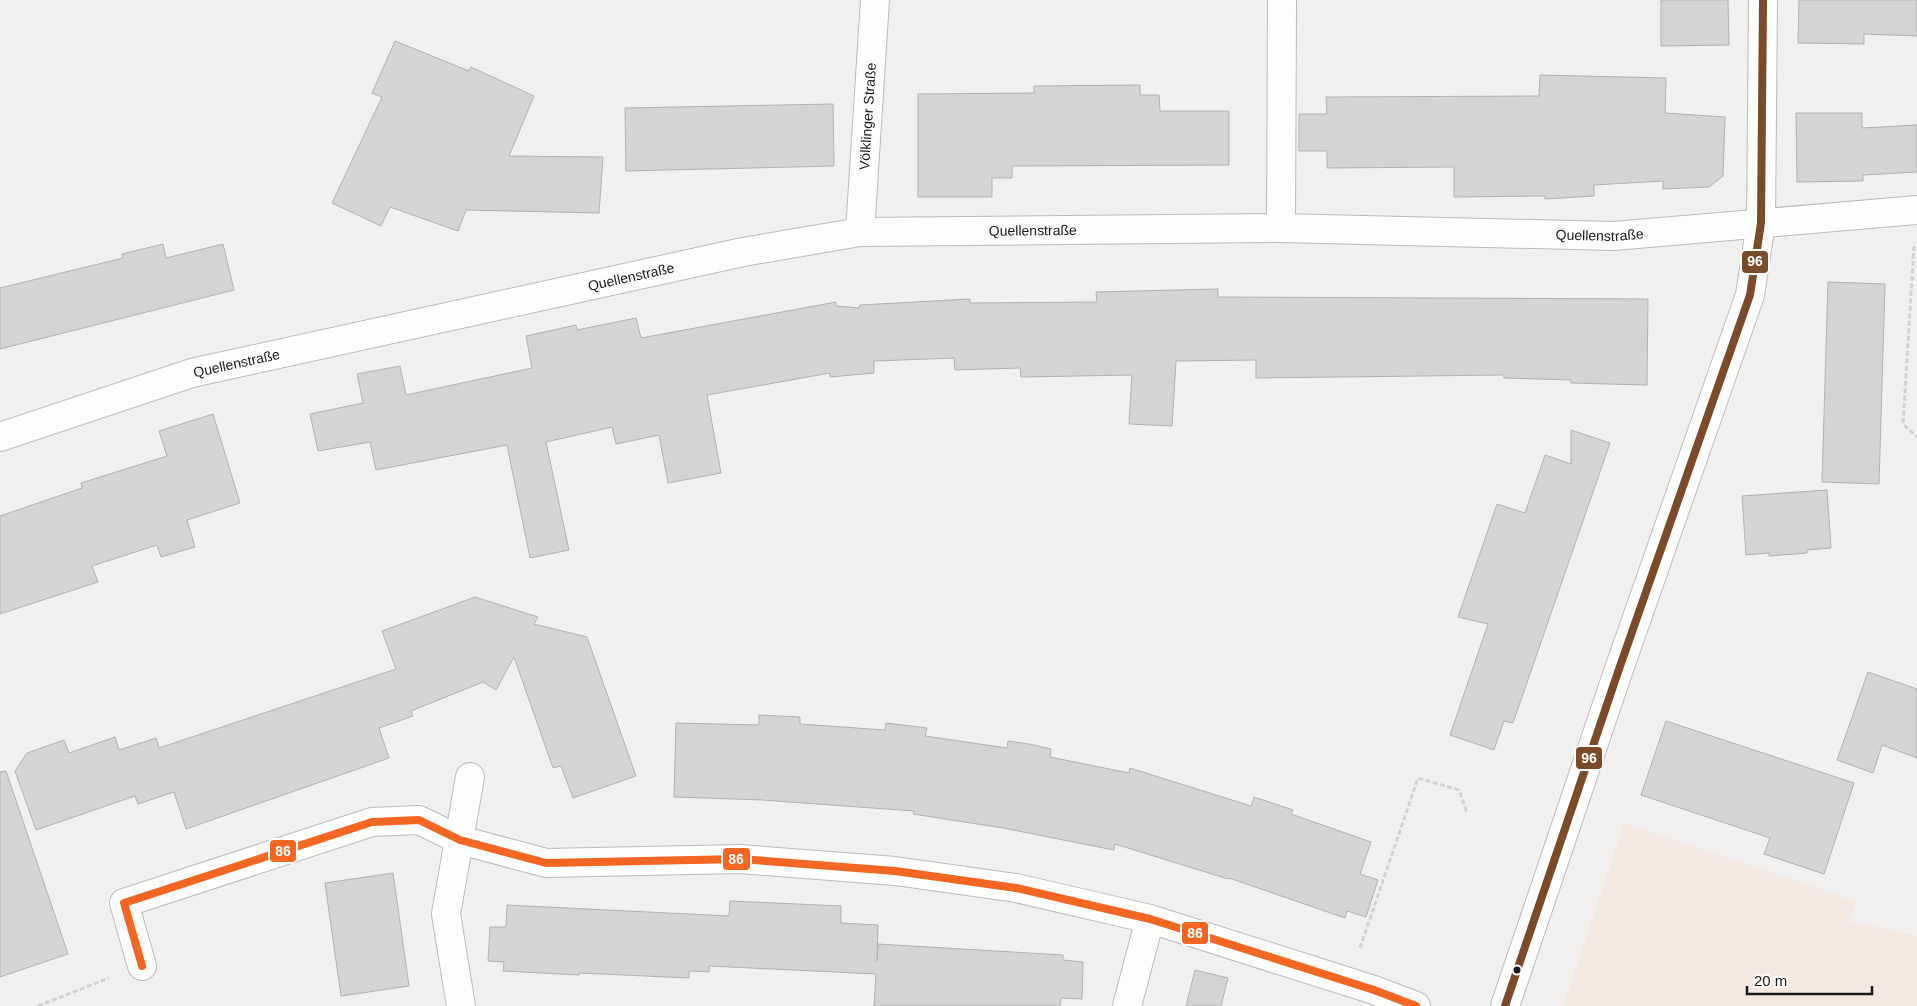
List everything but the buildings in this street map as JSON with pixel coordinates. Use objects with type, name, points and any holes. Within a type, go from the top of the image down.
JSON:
[{"type":"street","name":"Völklinger Straße","points":[[860,232],[875,0]]},
{"type":"street","points":[[1281,228],[1282,0]]},
{"type":"street","points":[[1505,1006],[1614,682],[1750,295],[1761,223],[1763,0]]},
{"type":"street","name":"Quellenstraße","points":[[0,437],[192,373],[743,252],[860,232],[1281,228],[1614,236],[1916,210]]},
{"type":"street","points":[[461,1006],[446,914],[470,777]]},
{"type":"street","points":[[142,966],[124,903],[372,822],[419,820],[460,840],[546,863],[740,859],[896,871],[1016,888],[1150,919],[1349,982],[1416,1006]]},
{"type":"street","points":[[1127,1006],[1150,919]]},
{"type":"path","points":[[1916,210],[1904,424],[1917,437]]},
{"type":"path","points":[[1349,982],[1418,778],[1459,790],[1467,813]]},
{"type":"path","points":[[38,1006],[52,998],[142,966]]},
{"type":"shaded area","points":[[1624,823],[1856,901],[1850,921],[1917,936],[1917,1006],[1563,1006]]},
{"type":"transit line","name":"96","points":[[1505,1006],[1618,672],[1750,295],[1761,223],[1763,0]]},
{"type":"transit line","name":"86","points":[[142,966],[124,903],[372,822],[419,820],[460,840],[546,863],[740,859],[895,871],[1016,888],[1150,919],[1374,990],[1416,1006]]}]
